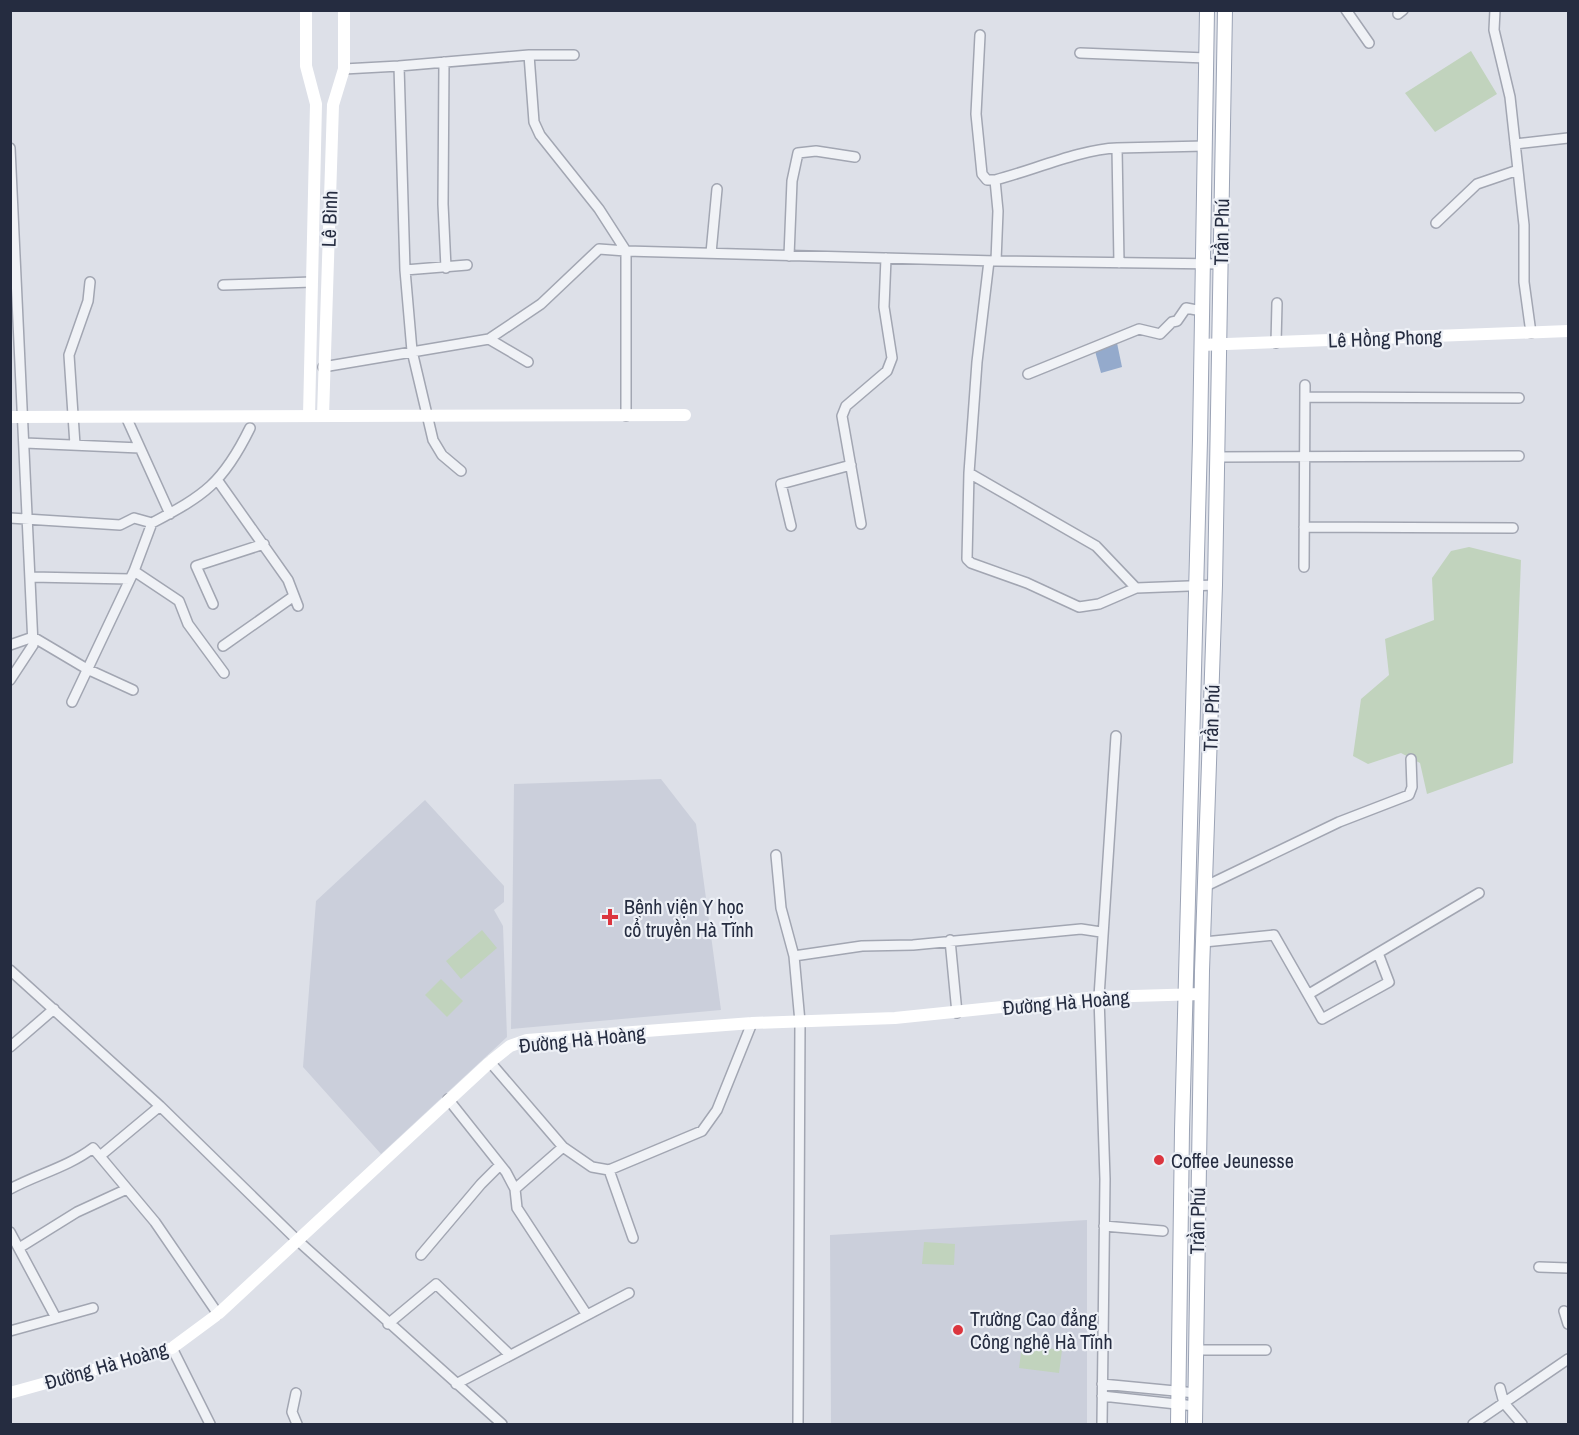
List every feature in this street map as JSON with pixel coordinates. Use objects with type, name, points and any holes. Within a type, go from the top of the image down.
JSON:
[{"type":"main road","name":"Trần Phú","points":[[1178,1425],[1185,994],[1197,585],[1208,10]]},
{"type":"main road","name":"Trần Phú","points":[[1195,1425],[1202,994],[1215,585],[1226,10]]},
{"type":"street","name":"Lê Bình","points":[[306,10],[306,66],[316,104],[309,416]]},
{"type":"street","name":"Lê Bình","points":[[323,416],[333,105],[344,69],[344,10]]},
{"type":"street","points":[[1346,10],[1369,43]]},
{"type":"street","points":[[1495,10],[1494,30],[1510,97],[1524,225],[1524,282],[1531,333]]},
{"type":"street","points":[[980,35],[976,114],[979,159],[982,174],[987,180],[995,180],[1102,148],[1205,146]]},
{"type":"street","points":[[1080,53],[1206,58]]},
{"type":"street","points":[[344,69],[529,55],[574,55]]},
{"type":"street","points":[[529,55],[534,122],[540,135],[599,209],[626,251],[626,416]]},
{"type":"street","points":[[444,62],[443,204],[446,268]]},
{"type":"street","points":[[399,66],[405,270],[412,351],[426,416],[437,449],[461,471]]},
{"type":"street","points":[[316,104],[333,105]]},
{"type":"street","points":[[1515,144],[1569,138]]},
{"type":"street","points":[[10,148],[17,417],[24,443],[33,638],[33,645],[12,676]]},
{"type":"street","points":[[1117,148],[1119,263]]},
{"type":"street","points":[[789,256],[792,181],[798,153],[805,150],[855,157]]},
{"type":"street","points":[[1436,223],[1477,184],[1518,170]]},
{"type":"street","points":[[995,180],[998,211],[977,362],[969,473],[968,559],[971,563],[1079,607],[1099,604],[1136,588],[1215,585]]},
{"type":"street","points":[[711,253],[717,189]]},
{"type":"street","points":[[323,367],[489,339],[504,332],[541,304],[599,249],[992,261],[1220,264]]},
{"type":"street","points":[[861,524],[843,426],[843,411],[887,371],[892,358],[884,307],[886,258]]},
{"type":"street","points":[[405,270],[467,265]]},
{"type":"street","points":[[75,445],[69,355],[88,301],[90,282]]},
{"type":"street","points":[[223,285],[312,282]]},
{"type":"street","points":[[1276,343],[1277,303]]},
{"type":"street","points":[[1028,374],[1139,329],[1160,334],[1177,321],[1186,309],[1202,311]]},
{"type":"street","name":"Lê Hồng Phong","points":[[1202,345],[1569,331]]},
{"type":"street","points":[[489,339],[528,362]]},
{"type":"street","points":[[1304,567],[1305,385]]},
{"type":"street","points":[[1305,397],[1520,398]]},
{"type":"street","points":[[17,417],[127,419],[686,415]]},
{"type":"street","points":[[127,419],[170,514]]},
{"type":"street","points":[[10,518],[120,525],[134,518],[152,523],[170,514],[218,482],[250,428]]},
{"type":"street","points":[[24,443],[140,448]]},
{"type":"street","points":[[1217,457],[1519,456]]},
{"type":"street","points":[[791,526],[781,484],[851,465]]},
{"type":"street","points":[[969,473],[1096,546],[1136,588]]},
{"type":"street","points":[[218,482],[288,580],[298,606]]},
{"type":"street","points":[[72,702],[132,575],[152,523]]},
{"type":"street","points":[[1304,526],[1513,528]]},
{"type":"street","points":[[213,604],[196,566],[264,544]]},
{"type":"street","points":[[31,577],[132,575],[179,600],[188,624],[224,673]]},
{"type":"street","points":[[223,646],[294,596]]},
{"type":"street","points":[[10,645],[33,638],[87,669],[134,690]]},
{"type":"street","points":[[1102,1425],[1104,1226],[1099,997],[1101,932],[1116,736]]},
{"type":"street","points":[[1206,886],[1339,822],[1409,795],[1412,787],[1411,759]]},
{"type":"street","points":[[776,855],[781,908],[794,956],[800,1022],[798,1425]]},
{"type":"street","points":[[1309,994],[1479,894]]},
{"type":"street","points":[[794,956],[862,946],[913,945],[1081,929],[1101,932]]},
{"type":"street","points":[[1204,942],[1274,935],[1322,1019],[1386,986],[1389,979],[1378,953]]},
{"type":"street","points":[[950,940],[957,1012]]},
{"type":"street","points":[[10,970],[160,1106],[296,1239],[502,1425]]},
{"type":"street","name":"Đường Hà Hoàng","points":[[11,1389],[172,1348],[218,1314],[296,1239],[490,1062],[510,1046],[527,1040],[752,1023],[957,1012],[1099,997],[1202,994]]},
{"type":"street","points":[[10,1047],[54,1009]]},
{"type":"street","points":[[490,1062],[563,1147],[592,1167],[609,1170],[702,1131],[717,1110],[752,1023]]},
{"type":"street","points":[[448,1099],[500,1165],[515,1189],[517,1208],[587,1315]]},
{"type":"street","points":[[100,1156],[160,1106]]},
{"type":"street","points":[[515,1189],[563,1147]]},
{"type":"street","points":[[10,1189],[31,1178],[76,1161],[93,1148],[155,1222],[218,1314]]},
{"type":"street","points":[[421,1255],[500,1165]]},
{"type":"street","points":[[609,1170],[633,1238]]},
{"type":"street","points":[[19,1248],[77,1212],[127,1189]]},
{"type":"street","points":[[1104,1226],[1163,1230]]},
{"type":"street","points":[[10,1232],[56,1318]]},
{"type":"street","points":[[1539,1267],[1569,1268]]},
{"type":"street","points":[[388,1324],[436,1284],[510,1355]]},
{"type":"street","points":[[456,1384],[628,1293]]},
{"type":"street","points":[[10,1331],[93,1308]]},
{"type":"street","points":[[1564,1311],[1569,1324]]},
{"type":"street","points":[[172,1348],[210,1425]]},
{"type":"street","points":[[1198,1350],[1266,1350]]},
{"type":"street","points":[[1473,1425],[1569,1359]]},
{"type":"street","points":[[1102,1384],[1196,1400]]},
{"type":"street","points":[[1500,1388],[1503,1403],[1522,1425]]},
{"type":"street","points":[[296,1393],[291,1408],[297,1425]]},
{"type":"street","points":[[1102,1396],[1179,1398]]},
{"type":"shaded area","name":"Bệnh viện Y học cổ truyền Hà Tĩnh","points":[[661,779],[696,824],[721,1010],[511,1029],[514,784]]},
{"type":"shaded area","points":[[425,800],[504,886],[504,902],[494,910],[503,926],[507,1037],[381,1154],[303,1067],[316,901]]},
{"type":"shaded area","name":"Trường Cao đẳng Công nghệ Hà Tĩnh","points":[[1087,1220],[1087,1424],[831,1424],[830,1235]]},
{"type":"green space","points":[[1471,51],[1497,94],[1435,132],[1405,93]]},
{"type":"green space","points":[[1469,547],[1521,560],[1513,763],[1427,794],[1420,763],[1401,753],[1368,764],[1353,756],[1361,699],[1389,675],[1385,639],[1434,620],[1432,578],[1451,551]]},
{"type":"green space","points":[[482,930],[497,948],[461,979],[446,961]]},
{"type":"green space","points":[[441,979],[463,1001],[447,1017],[425,995]]},
{"type":"green space","points":[[924,1242],[955,1244],[954,1265],[922,1264]]},
{"type":"green space","points":[[1022,1345],[1062,1350],[1059,1373],[1019,1368]]},
{"type":"water","points":[[1117,343],[1122,367],[1101,373],[1095,351]]},
{"type":"place","name":"Bệnh viện Y học cổ truyền Hà Tĩnh","points":[[610,917]]},
{"type":"place","name":"Coffee Jeunesse","points":[[1159,1160]]},
{"type":"place","name":"Trường Cao đẳng Công nghệ Hà Tĩnh","points":[[958,1330]]}]
